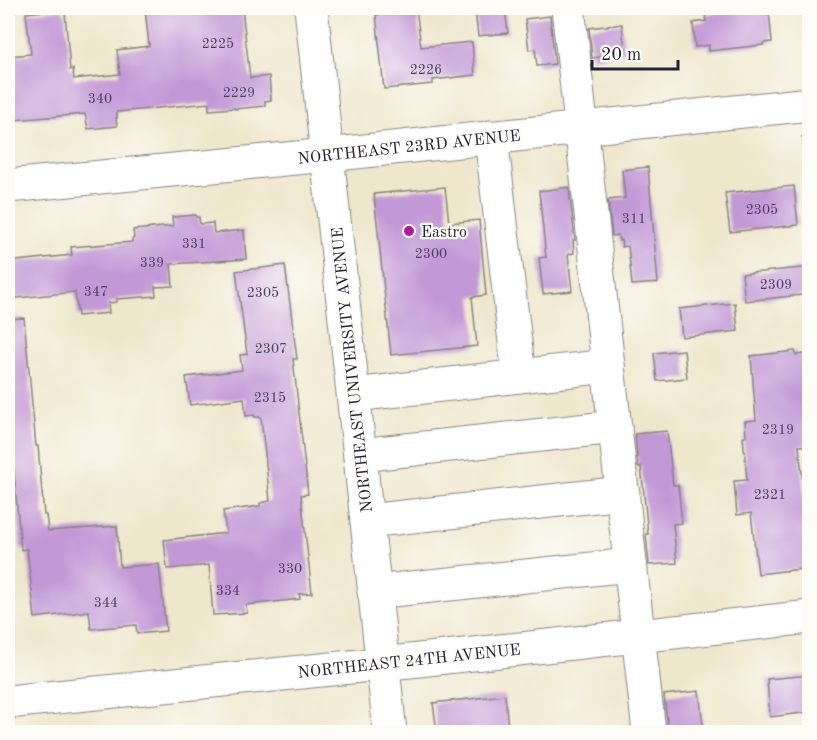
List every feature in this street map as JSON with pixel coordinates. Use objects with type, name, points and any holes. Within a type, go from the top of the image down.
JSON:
[{"type":"street","name":"NORTHEAST UNIVERSITY AVENUE","points":[[311,8],[390,732]]},
{"type":"street","points":[[568,8],[649,732]]},
{"type":"street","name":"NORTHEAST 23RD AVENUE","points":[[8,186],[327,155],[581,127],[806,119]]},
{"type":"street","points":[[491,137],[519,376]]},
{"type":"street","points":[[354,394],[608,366]]},
{"type":"street","points":[[360,455],[615,427]]},
{"type":"street","points":[[367,521],[622,493]]},
{"type":"street","points":[[374,592],[630,565]]},
{"type":"street","name":"NORTHEAST 24TH AVENUE","points":[[8,702],[810,617]]},
{"type":"path","points":[[806,119],[810,194]]},
{"type":"building","points":[[145,8],[242,8],[250,78],[269,76],[271,100],[265,101],[265,106],[235,109],[209,110],[209,103],[117,112],[117,126],[88,129],[85,114],[13,120],[8,56],[31,54],[26,13],[63,9],[70,70],[73,69],[74,79],[120,74],[117,50],[149,46]]},
{"type":"building","points":[[377,8],[416,8],[421,47],[472,42],[475,75],[433,80],[433,84],[384,89]]},
{"type":"building","points":[[505,8],[508,33],[478,36],[475,11]]},
{"type":"building","points":[[759,9],[759,13],[769,12],[772,42],[709,51],[709,45],[695,47],[693,23],[706,21],[705,14]]},
{"type":"building","points":[[550,16],[555,64],[537,66],[535,49],[529,50],[525,19]]},
{"type":"building","points":[[622,24],[625,52],[592,58],[589,28]]},
{"type":"building","points":[[648,167],[658,283],[632,285],[628,246],[622,247],[618,235],[612,236],[608,200],[625,198],[622,170]]},
{"type":"building","points":[[794,186],[798,225],[730,232],[725,193]]},
{"type":"building","points":[[445,187],[449,223],[479,220],[486,295],[472,297],[477,346],[391,355],[374,194]]},
{"type":"building","points":[[569,187],[575,240],[573,240],[574,253],[568,254],[572,291],[543,294],[539,258],[546,257],[539,191]]},
{"type":"building","points":[[196,215],[199,217],[200,224],[213,223],[214,233],[244,230],[246,259],[171,264],[173,286],[155,287],[156,296],[117,299],[117,302],[108,303],[109,313],[78,316],[75,292],[8,299],[8,262],[72,255],[71,247],[132,242],[133,230],[173,226],[172,217]]},
{"type":"building","points":[[285,265],[297,359],[293,359],[308,494],[301,495],[312,593],[299,594],[300,599],[246,605],[247,613],[213,615],[209,565],[167,569],[164,540],[226,533],[223,511],[260,506],[260,503],[270,501],[261,417],[246,416],[244,398],[190,405],[186,377],[242,370],[240,355],[247,354],[236,271]]},
{"type":"building","points":[[810,267],[810,294],[745,301],[742,274]]},
{"type":"building","points":[[735,303],[738,331],[682,337],[679,309]]},
{"type":"building","points":[[24,318],[36,446],[38,446],[44,515],[46,515],[48,531],[117,526],[120,567],[159,564],[166,631],[137,634],[136,625],[91,629],[89,611],[35,618],[27,549],[21,550],[8,408],[8,319]]},
{"type":"building","points":[[684,350],[687,378],[657,381],[654,353]]},
{"type":"building","points":[[795,351],[796,355],[805,354],[810,398],[810,445],[799,446],[810,568],[758,574],[751,513],[737,515],[734,481],[747,480],[743,437],[746,436],[745,421],[756,420],[751,356]]},
{"type":"building","points":[[667,431],[673,485],[678,485],[682,523],[673,524],[677,563],[649,565],[641,466],[638,467],[635,434]]},
{"type":"building","points":[[810,675],[810,712],[770,717],[767,679]]},
{"type":"building","points":[[699,691],[703,725],[668,729],[664,695]]},
{"type":"building","points":[[505,695],[508,728],[437,732],[433,703]]},
{"type":"place","name":"Eastro","points":[[409,231]]}]
